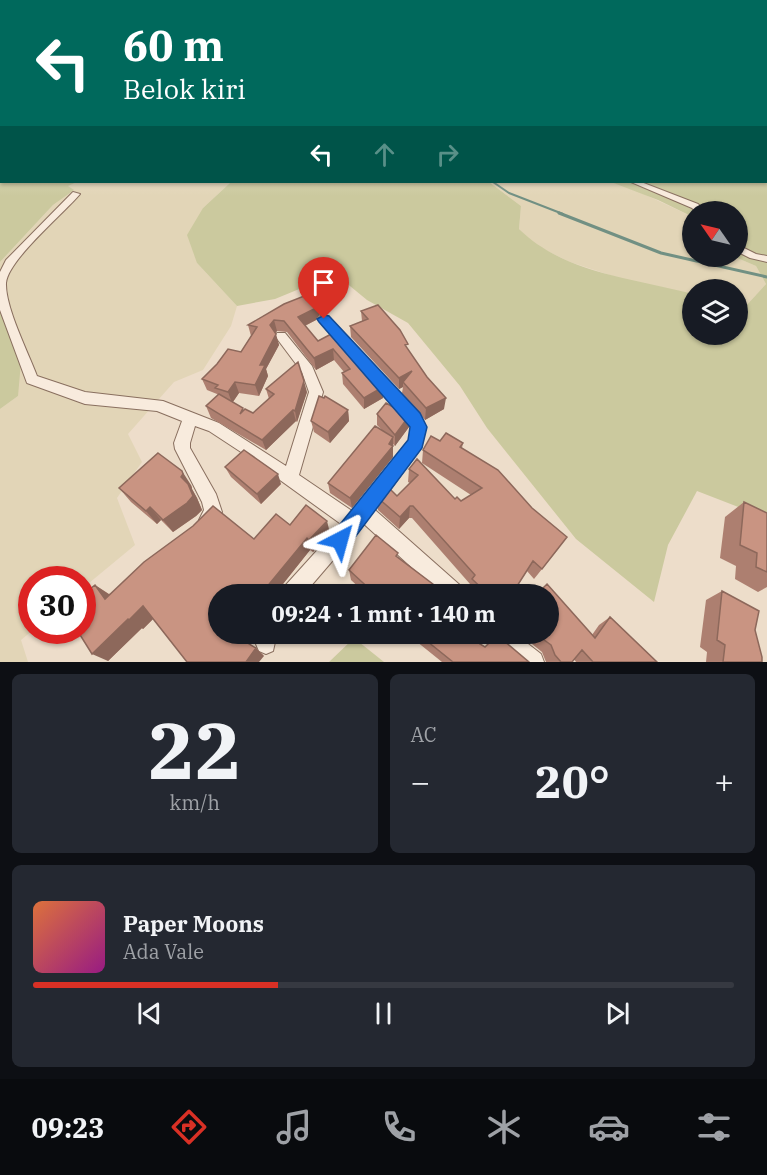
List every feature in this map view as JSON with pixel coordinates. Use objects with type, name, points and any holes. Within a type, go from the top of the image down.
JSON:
[{"type":"street","points":[[638,183],[682,201]]},
{"type":"street","points":[[76,194],[10,262],[1,280],[2,300],[28,374],[32,379],[68,394],[85,398],[158,405],[227,434],[290,477],[359,517],[443,584]]},
{"type":"street","points":[[748,253],[767,259]]},
{"type":"street","points":[[300,584],[359,517],[416,443],[419,427],[414,418],[324,319]]},
{"type":"street","points":[[281,336],[315,381],[316,392],[290,477]]},
{"type":"street","points":[[190,417],[182,443],[183,449],[210,500],[213,512],[204,525],[195,531]]},
{"type":"street","points":[[511,644],[533,662]]},
{"type":"shaded area","points":[[0,183],[75,183],[68,186],[74,190],[53,205],[0,262]]},
{"type":"shaded area","points":[[74,183],[230,183],[203,208],[197,263],[237,306],[231,326],[203,370],[174,382],[128,434],[142,462],[117,498],[135,545],[96,577],[96,566],[18,566],[18,644],[22,644],[28,662],[0,662],[0,409],[18,396],[18,332],[0,270],[0,262],[53,205],[73,190],[67,186]]},
{"type":"shaded area","points":[[230,183],[490,183],[521,206],[519,229],[537,244],[557,256],[601,272],[682,291],[682,345],[748,345],[748,304],[766,284],[756,266],[748,263],[748,201],[682,201],[682,212],[614,183],[767,183],[767,523],[759,515],[697,491],[668,545],[654,602],[576,539],[487,428],[460,386],[408,323],[367,300],[339,277],[326,278],[275,299],[237,306],[197,263],[187,235],[203,208]]},
{"type":"shaded area","points":[[490,183],[614,183],[682,212],[682,267],[748,267],[748,263],[756,266],[766,284],[748,304],[748,279],[682,279],[682,292],[622,279],[570,262],[535,245],[519,229],[521,206]]},
{"type":"shaded area","points":[[0,270],[18,332],[21,362],[18,396],[0,409]]},
{"type":"shaded area","points":[[348,644],[362,644],[384,662],[329,662]]},
{"type":"building","points":[[309,294],[319,303],[314,309],[298,317],[318,341],[335,332],[383,387],[364,398],[342,373],[350,369],[333,349],[314,358],[284,321],[274,320],[270,325],[276,334],[260,365],[265,365],[255,385],[235,382],[228,392],[215,388],[218,385],[202,379],[228,349],[241,352],[257,327],[248,325],[284,304]]},
{"type":"building","points":[[378,305],[400,330],[408,344],[405,345],[427,377],[446,398],[426,408],[403,382],[412,371],[399,378],[350,326],[368,319],[361,311]]},
{"type":"building","points":[[298,362],[304,381],[295,411],[293,410],[262,440],[206,406],[219,394],[243,408],[240,414],[245,409],[253,413],[274,394],[266,389]]},
{"type":"building","points":[[319,396],[324,398],[325,396],[348,410],[328,432],[311,421]]},
{"type":"building","points":[[386,403],[409,416],[395,435],[377,414]]},
{"type":"building","points":[[375,426],[393,437],[389,444],[393,446],[350,498],[328,483]]},
{"type":"building","points":[[446,433],[463,443],[460,447],[498,470],[532,508],[567,537],[542,569],[533,561],[518,584],[477,584],[472,579],[475,575],[413,506],[410,506],[400,517],[378,498],[388,487],[397,496],[418,475],[409,469],[417,459],[455,499],[457,497],[461,501],[482,488],[423,450],[431,436],[440,441]]},
{"type":"building","points":[[244,450],[278,474],[257,494],[225,467]]},
{"type":"building","points":[[158,453],[182,471],[181,477],[188,484],[193,496],[163,520],[150,507],[146,511],[119,488]]},
{"type":"building","points":[[744,502],[767,513],[767,572],[756,567],[757,553],[740,545]]},
{"type":"building","points":[[306,505],[327,521],[309,540],[307,538],[269,584],[208,584],[208,644],[249,644],[256,648],[246,662],[187,662],[143,606],[92,654],[86,644],[96,644],[96,586],[105,599],[144,562],[193,526],[213,506],[254,539],[276,514],[290,525]]},
{"type":"building","points":[[376,535],[398,553],[396,556],[433,584],[364,584],[349,570]]},
{"type":"building","points":[[722,591],[759,611],[755,630],[762,662],[723,662],[725,645],[717,640]]},
{"type":"building","points":[[559,598],[595,638],[610,617],[657,662],[593,662],[582,650],[572,662],[561,662],[551,645],[559,644]]},
{"type":"building","points":[[431,644],[480,644],[485,647],[488,644],[508,644],[529,662],[453,662]]},
{"type":"waterway","points":[[494,183],[509,193],[563,214]]},
{"type":"waterway","points":[[559,213],[661,253],[767,277]]},
{"type":"route","points":[[324,319],[414,418],[419,427],[416,443],[340,540]]}]
